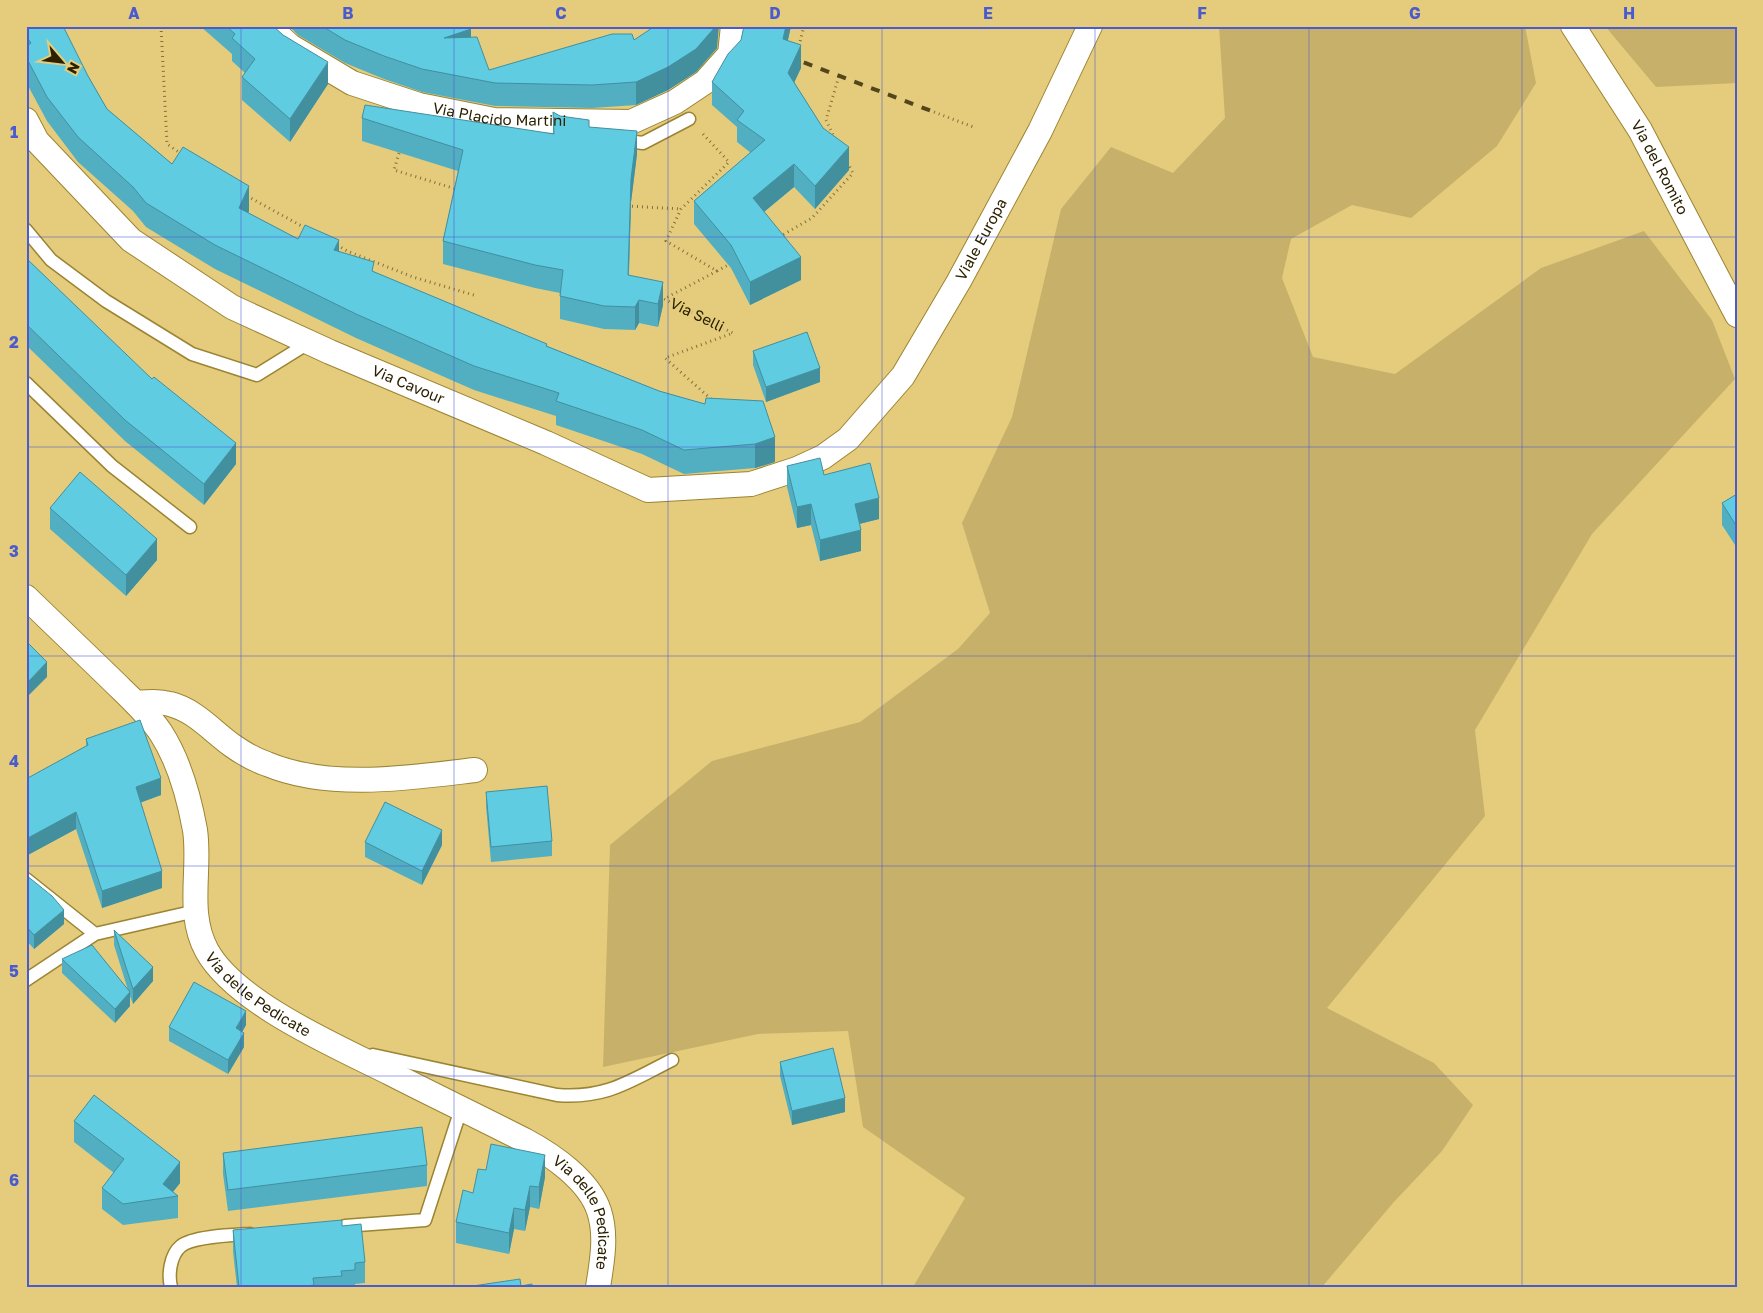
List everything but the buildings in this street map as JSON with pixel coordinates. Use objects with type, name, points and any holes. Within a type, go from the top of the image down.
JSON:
[{"type":"street","name":"Via Placido Martini","points":[[268,26],[290,46],[352,83],[419,105],[494,120],[631,122],[675,102],[705,82],[730,54],[733,26]]},
{"type":"street","name":"Viale Europa","points":[[848,439],[903,376],[959,281],[1040,131],[1090,26]]},
{"type":"street","name":"Via del Romito","points":[[1573,26],[1640,130],[1737,315]]},
{"type":"street","name":"Via Cavour","points":[[26,120],[37,141],[130,240],[232,307],[546,443],[648,490],[751,484],[776,477],[806,465],[823,457],[848,439]]},
{"type":"street","name":"Via delle Pedicate","points":[[26,597],[136,703],[155,724],[168,745],[190,805],[196,845],[196,911],[207,951],[230,978],[270,1009],[341,1049],[542,1150],[566,1168],[590,1193],[599,1211],[602,1224],[602,1253],[598,1287]]},
{"type":"street","points":[[136,703],[160,702],[182,708],[196,716],[240,751],[267,765],[295,773],[343,779],[385,780],[474,770]]},
{"type":"lane","points":[[606,138],[643,143],[689,119]]},
{"type":"lane","points":[[494,120],[578,133]]},
{"type":"lane","points":[[26,230],[51,260],[106,301],[192,354],[258,375],[310,342]]},
{"type":"lane","points":[[26,383],[112,466],[190,527]]},
{"type":"lane","points":[[26,878],[95,934]]},
{"type":"lane","points":[[26,980],[95,934],[196,911]]},
{"type":"lane","points":[[341,1049],[557,1095],[578,1096],[597,1094],[614,1089],[672,1060]]},
{"type":"lane","points":[[337,1227],[425,1220],[461,1109]]},
{"type":"lane","points":[[171,1287],[170,1267],[180,1246],[191,1241],[221,1236],[260,1233]]},
{"type":"path","points":[[160,26],[167,144],[190,160]]},
{"type":"path","points":[[799,46],[804,26]]},
{"type":"path","points":[[837,142],[826,120],[839,76]]},
{"type":"path","points":[[934,112],[976,128]]},
{"type":"path","points":[[689,119],[733,165]]},
{"type":"path","points":[[399,152],[394,170],[458,189]]},
{"type":"path","points":[[778,238],[812,218],[853,173],[844,156]]},
{"type":"path","points":[[729,162],[681,209],[666,241],[717,271],[734,261]]},
{"type":"path","points":[[245,194],[312,232]]},
{"type":"path","points":[[625,206],[681,209]]},
{"type":"path","points":[[330,241],[347,251],[412,277],[477,296]]},
{"type":"path","name":"Via Selli","points":[[713,401],[665,358],[733,333],[664,299],[717,271]]},
{"type":"shaded area","points":[[1219,26],[1525,26],[1536,83],[1497,146],[1411,218],[1352,205],[1291,239],[1282,278],[1313,357],[1395,374],[1541,268],[1644,231],[1712,320],[1735,379],[1592,534],[1475,730],[1485,816],[1327,1008],[1434,1063],[1473,1105],[1442,1151],[1393,1203],[1322,1287],[913,1287],[965,1198],[863,1127],[848,1031],[758,1034],[603,1067],[610,845],[712,761],[860,722],[958,649],[990,613],[962,523],[1012,417],[1061,209],[1111,147],[1173,173],[1225,118]]},
{"type":"shaded area","points":[[1605,26],[1737,26],[1737,83],[1656,87]]},
{"type":"railway","points":[[787,56],[934,112]]}]
